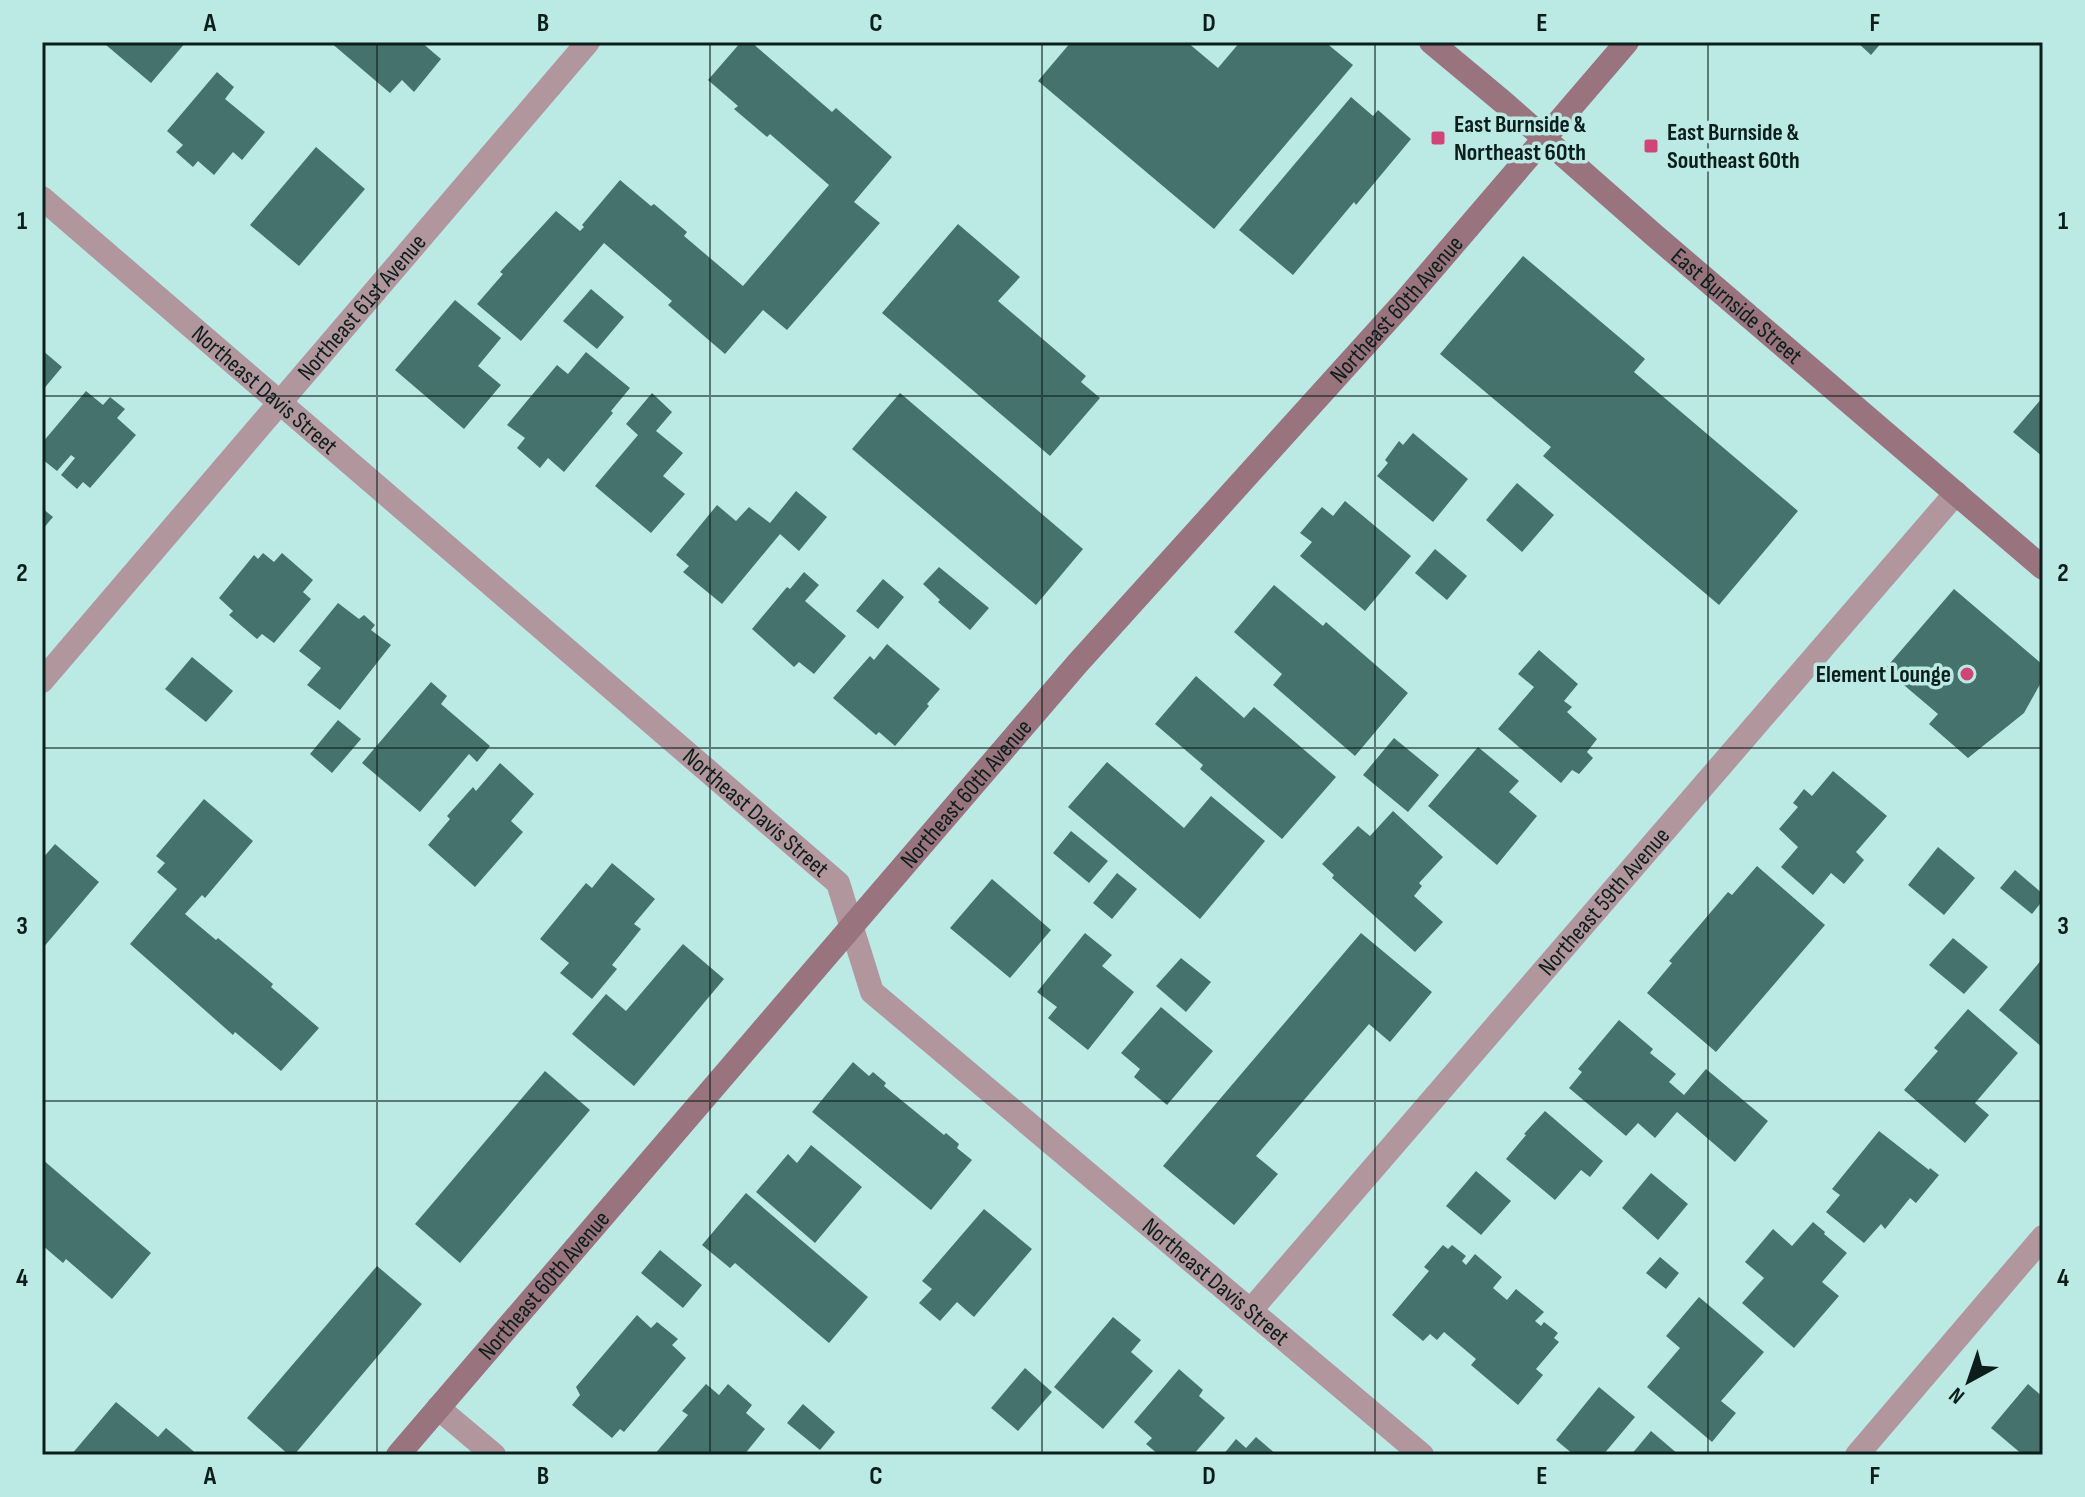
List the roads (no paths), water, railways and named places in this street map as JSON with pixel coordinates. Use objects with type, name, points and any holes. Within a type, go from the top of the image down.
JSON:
[{"type":"main road","name":"East Burnside Street","points":[[1431,42],[2043,568]]},
{"type":"main road","name":"Northeast 60th Avenue","points":[[398,1455],[1077,664],[1405,301],[1627,42]]},
{"type":"street","name":"Northeast 61st Avenue","points":[[42,681],[588,42]]},
{"type":"street","name":"Northeast Davis Street","points":[[42,198],[838,883],[872,992],[1422,1455]]},
{"type":"street","name":"Northeast 59th Avenue","points":[[1251,1310],[1956,493]]},
{"type":"street","points":[[1857,1455],[2043,1237]]},
{"type":"street","points":[[438,1408],[494,1455]]},
{"type":"place","name":"East Burnside & Northeast 60th","points":[[1438,138]]},
{"type":"place","name":"East Burnside & Southeast 60th","points":[[1651,146]]},
{"type":"place","name":"Element Lounge","points":[[1967,674]]}]
